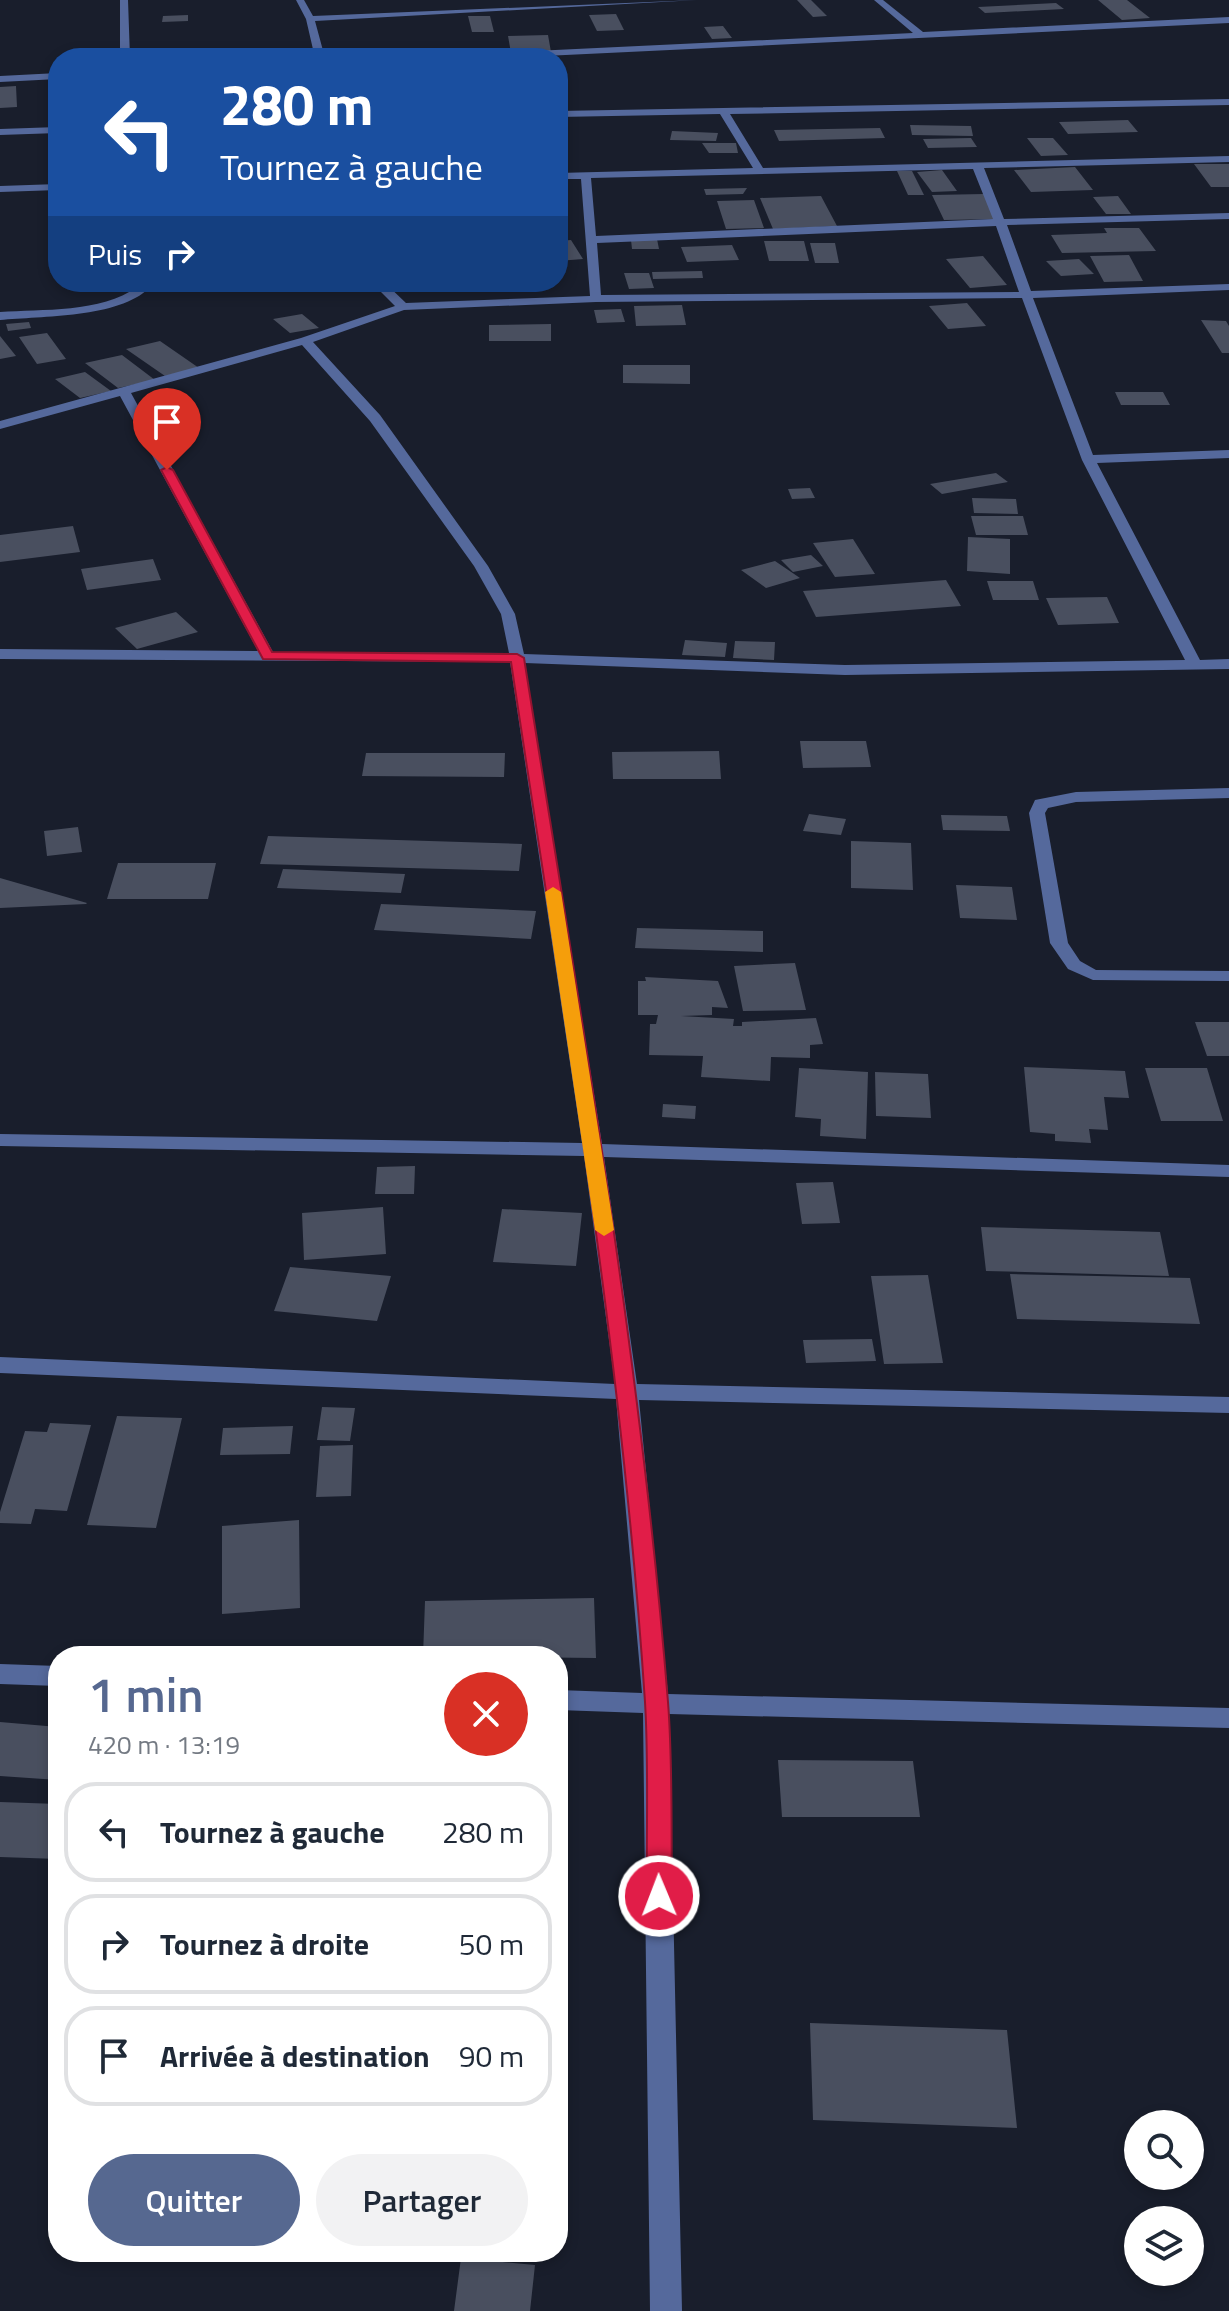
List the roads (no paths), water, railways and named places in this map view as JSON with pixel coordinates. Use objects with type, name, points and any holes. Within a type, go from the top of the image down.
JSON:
[{"type":"street","points":[[124,0],[125,48]]},
{"type":"street","points":[[300,0],[310,19],[317,48]]},
{"type":"street","points":[[310,19],[693,0]]},
{"type":"street","points":[[878,0],[922,36]]},
{"type":"street","points":[[568,53],[1229,20]]},
{"type":"street","points":[[0,79],[48,77]]},
{"type":"street","points":[[568,114],[1229,102]]},
{"type":"street","points":[[723,111],[759,169]]},
{"type":"street","points":[[0,132],[48,130]]},
{"type":"street","points":[[568,176],[1229,159]]},
{"type":"street","points":[[977,165],[1002,222],[1025,295],[1089,459],[1195,665]]},
{"type":"street","points":[[586,175],[596,299]]},
{"type":"street","points":[[43,187],[48,192]]},
{"type":"street","points":[[0,189],[48,187]]},
{"type":"street","points":[[591,240],[1002,222],[1229,216]]},
{"type":"street","points":[[0,425],[305,341],[403,307],[596,299],[1025,295],[1229,287]]},
{"type":"street","points":[[0,316],[109,303],[137,296],[140,292]]},
{"type":"street","points":[[387,292],[403,307]]},
{"type":"street","points":[[305,341],[375,418],[481,566],[508,614],[517,658],[627,1392],[656,1705],[666,2311]]},
{"type":"street","points":[[124,391],[268,656]]},
{"type":"street","points":[[1089,459],[1229,454]]},
{"type":"street","points":[[0,654],[517,658],[845,670],[1229,664]]},
{"type":"street","points":[[1229,793],[1076,797],[1041,804],[1037,813],[1059,943],[1074,965],[1093,975],[1229,976]]},
{"type":"street","points":[[0,1140],[181,1140],[1229,1171]]},
{"type":"street","points":[[0,1365],[627,1392],[1229,1405]]},
{"type":"street","points":[[0,1674],[48,1676]]},
{"type":"street","points":[[568,1701],[656,1705],[1037,1710],[1229,1718]]}]
